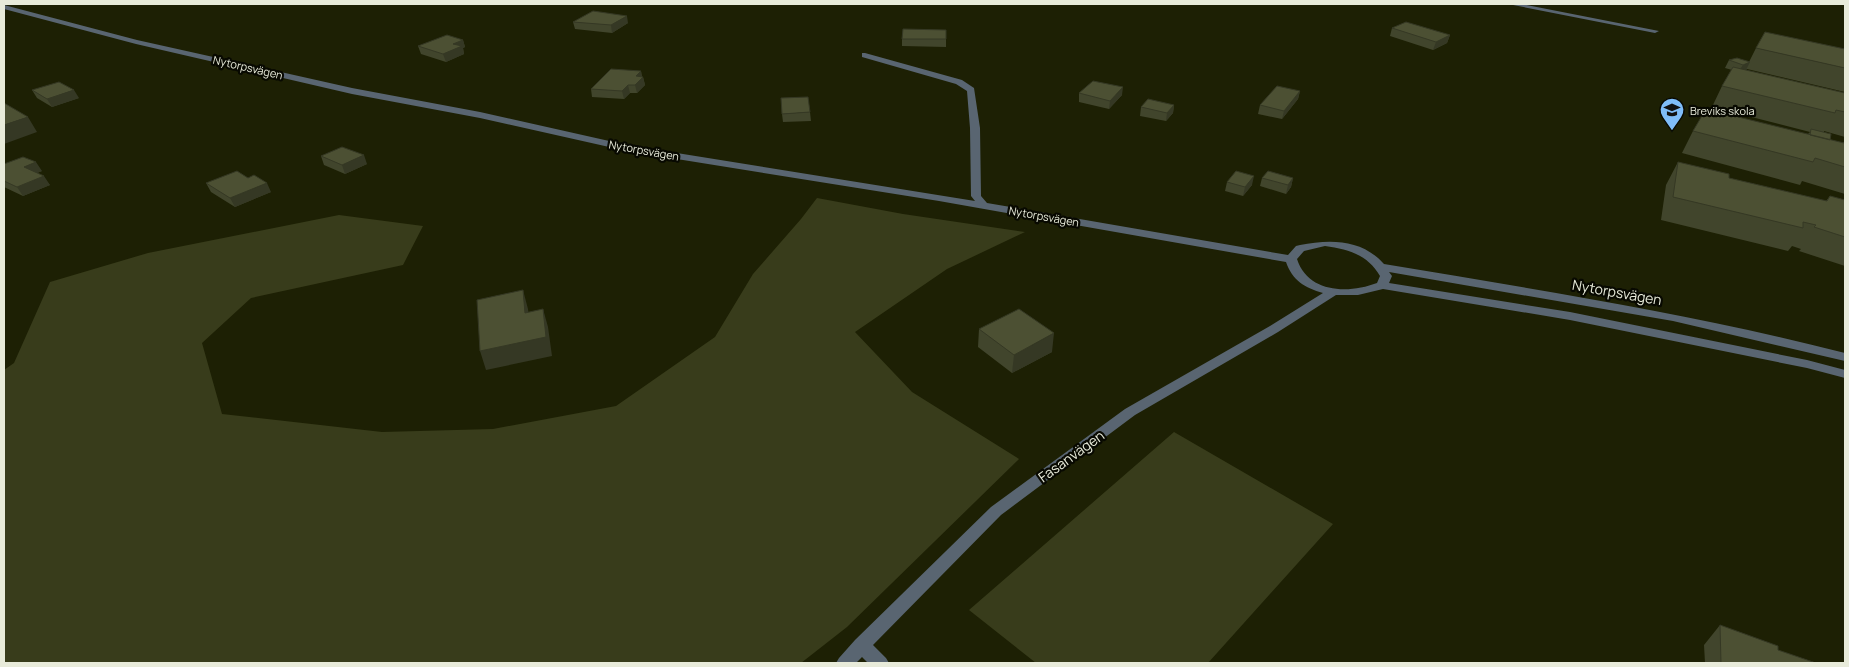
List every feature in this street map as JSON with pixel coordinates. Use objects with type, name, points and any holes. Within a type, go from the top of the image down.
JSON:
[{"type":"street","points":[[1512,4],[1655,32]]},
{"type":"street","name":"Nytorpsvägen","points":[[4,7],[136,42],[352,91],[627,148],[984,206],[1291,259]]},
{"type":"street","points":[[865,55],[959,82],[971,90],[975,128],[976,196],[984,206]]},
{"type":"street","points":[[1325,243],[1356,248],[1370,256],[1382,267],[1386,276],[1382,285],[1372,291],[1358,294],[1333,292],[1318,288],[1301,277],[1292,267],[1291,259],[1300,248],[1325,243]]},
{"type":"street","name":"Nytorpsvägen","points":[[1382,267],[1670,317],[1804,346],[1845,358]]},
{"type":"street","points":[[1382,285],[1579,318],[1807,364],[1845,374]]},
{"type":"street","name":"Fasanvägen","points":[[845,663],[996,511],[1130,412],[1274,329],[1333,292]]},
{"type":"street","points":[[861,645],[880,663]]},
{"type":"green space","points":[[817,198],[903,214],[1025,232],[947,269],[855,332],[912,392],[1019,459],[847,627],[801,663],[4,663],[4,370],[14,363],[50,282],[148,253],[339,215],[423,226],[403,265],[251,298],[202,343],[222,414],[382,432],[493,429],[616,406],[715,337],[753,274]]},
{"type":"green space","points":[[1174,432],[1333,524],[1208,663],[1036,663],[969,610]]},
{"type":"building","points":[[593,11],[627,16],[611,25],[573,22]]},
{"type":"building","points":[[1406,22],[1450,35],[1436,42],[1392,28]]},
{"type":"building","points":[[903,29],[946,30],[946,39],[902,39]]},
{"type":"building","points":[[1765,32],[1845,49],[1845,68],[1756,48]]},
{"type":"building","points":[[447,35],[463,40],[453,44],[462,46],[443,54],[418,46]]},
{"type":"building","points":[[1737,58],[1750,62],[1743,65],[1729,60]]},
{"type":"building","points":[[1733,67],[1845,93],[1845,112],[1836,110],[1835,113],[1722,86]]},
{"type":"building","points":[[611,69],[641,71],[636,76],[643,77],[635,85],[628,85],[622,91],[591,89]]},
{"type":"building","points":[[1093,81],[1123,87],[1110,101],[1079,93]]},
{"type":"building","points":[[59,82],[74,90],[47,99],[32,90]]},
{"type":"building","points":[[1277,86],[1300,91],[1284,111],[1260,105]]},
{"type":"building","points":[[808,97],[810,112],[782,114],[781,98]]},
{"type":"building","points":[[1148,99],[1174,105],[1167,113],[1141,107]]},
{"type":"building","points":[[4,103],[28,117],[4,125]]},
{"type":"building","points":[[1706,109],[1844,143],[1845,140],[1845,167],[1815,158],[1813,162],[1693,131]]},
{"type":"building","points":[[1811,129],[1831,134],[1830,140],[1810,135]]},
{"type":"building","points":[[342,147],[364,155],[342,165],[321,156]]},
{"type":"building","points":[[23,157],[36,162],[24,167],[44,176],[17,187],[4,181],[4,164]]},
{"type":"building","points":[[1678,162],[1729,174],[1729,178],[1827,201],[1830,196],[1845,200],[1845,237],[1814,227],[1816,225],[1803,222],[1803,228],[1673,197]]},
{"type":"building","points":[[237,171],[248,178],[254,175],[267,183],[230,198],[206,183]]},
{"type":"building","points":[[1236,171],[1254,176],[1245,187],[1227,182]]},
{"type":"building","points":[[1268,171],[1293,178],[1288,185],[1262,178]]},
{"type":"building","points":[[523,290],[525,313],[543,309],[546,337],[480,351],[477,300]]},
{"type":"building","points":[[1019,309],[1054,333],[1014,355],[979,329]]},
{"type":"building","points":[[1720,625],[1778,646],[1778,650],[1816,663],[1721,663]]},
{"type":"place","name":"Breviks skola","points":[[1672,131]]}]
